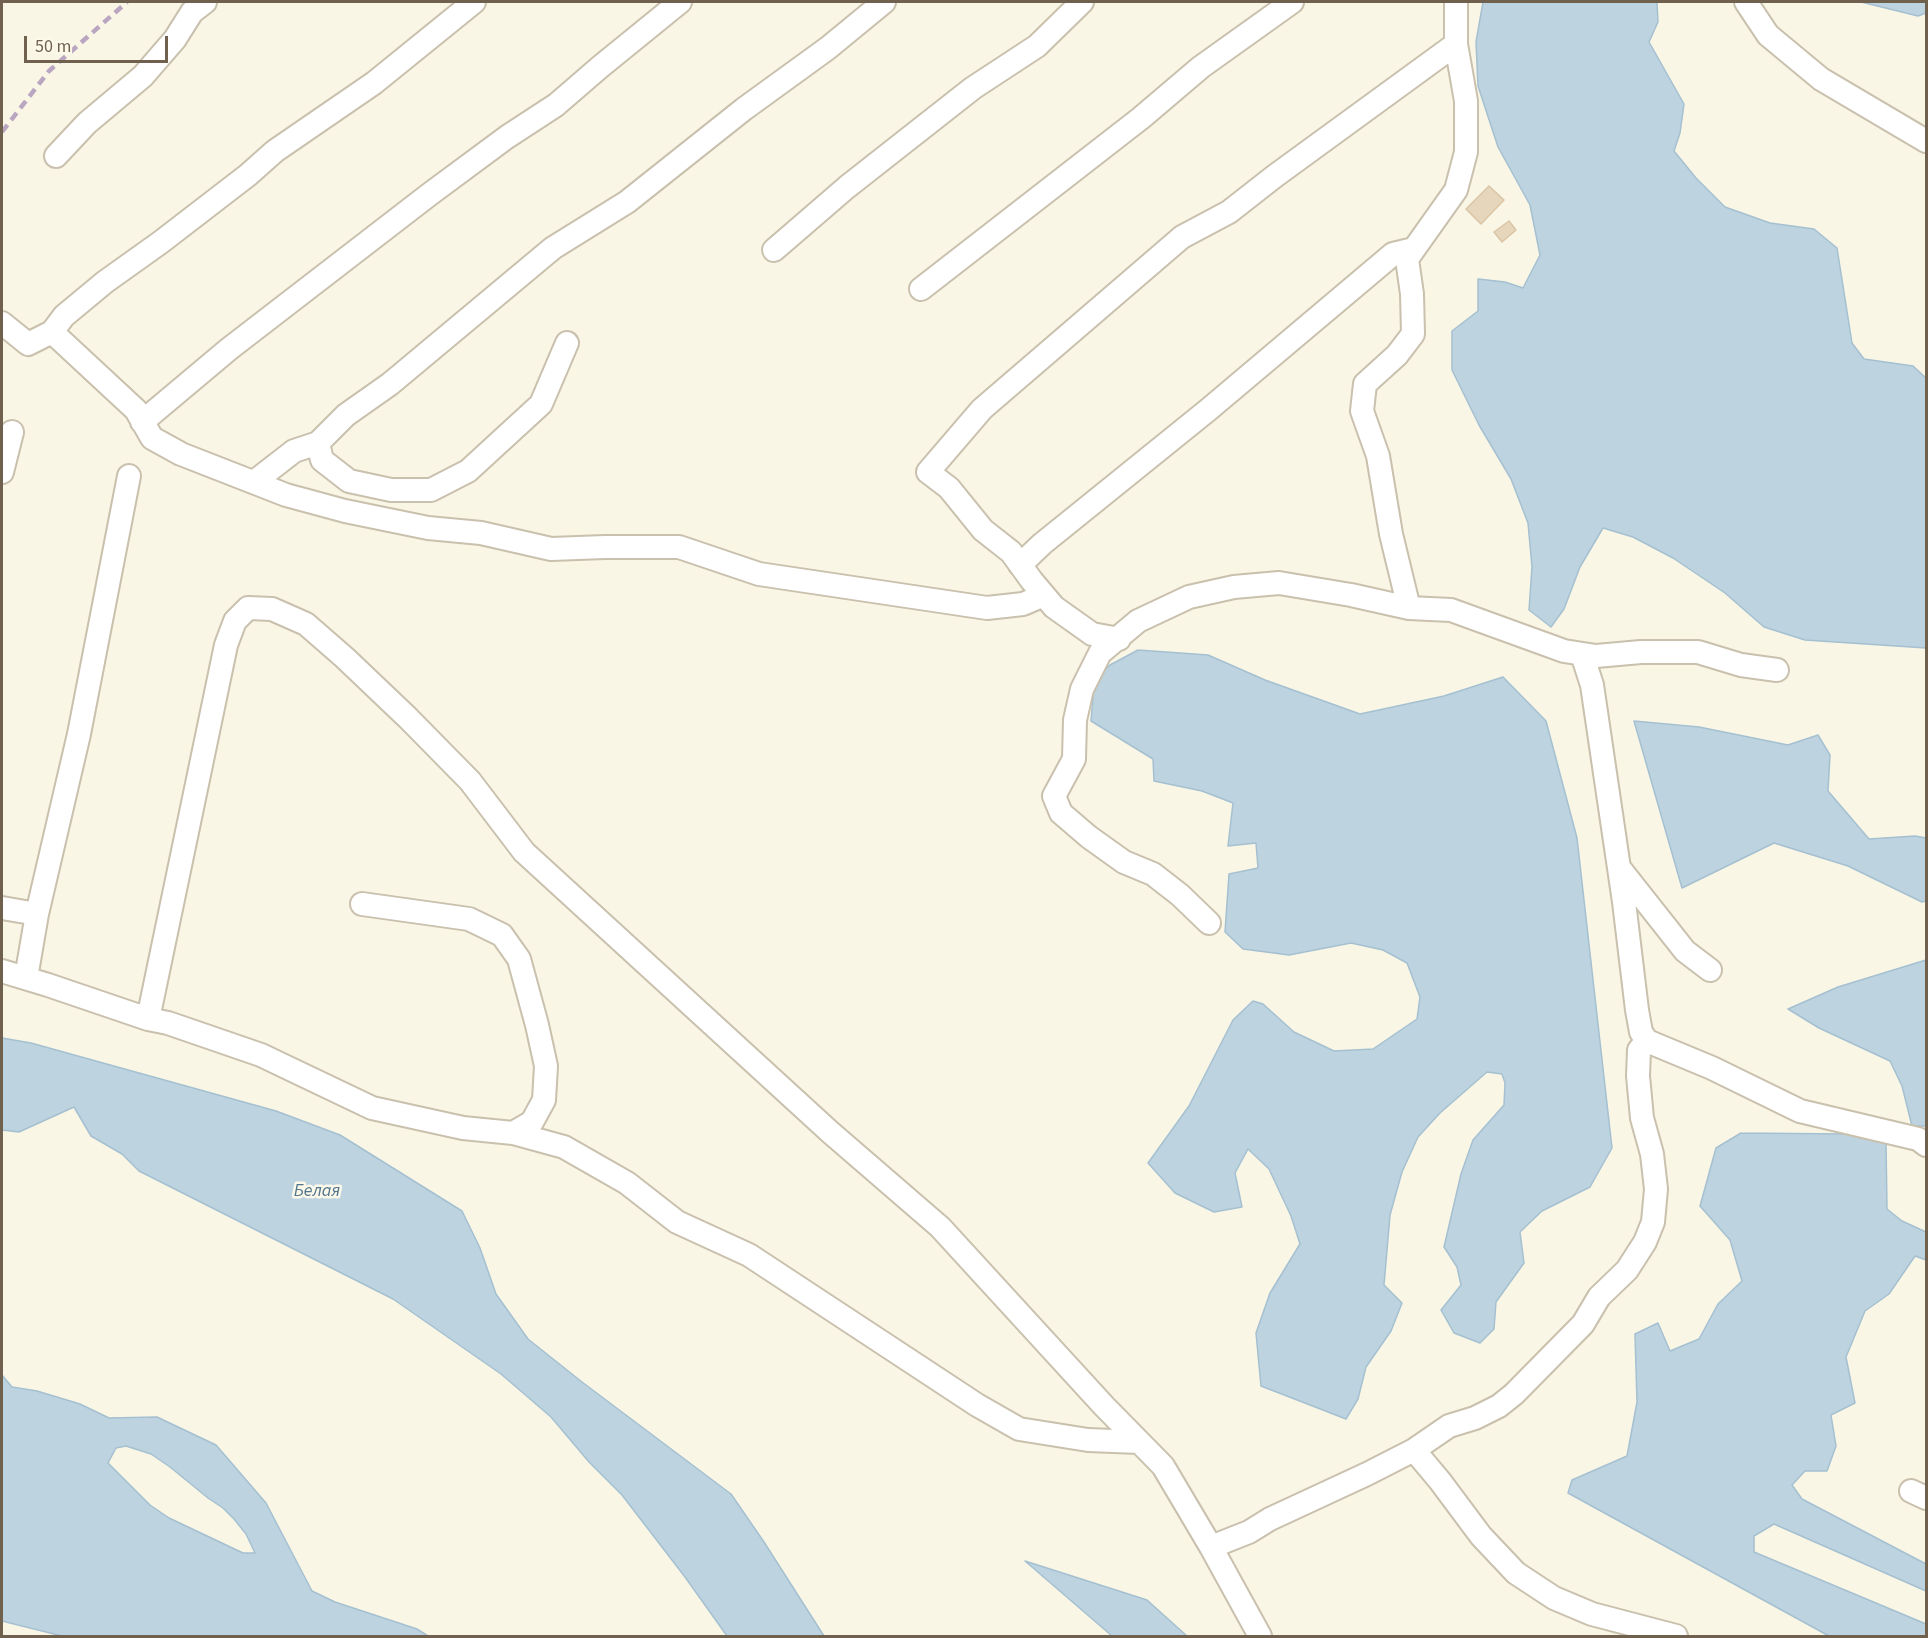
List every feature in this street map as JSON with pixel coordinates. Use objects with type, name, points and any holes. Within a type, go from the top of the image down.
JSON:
[{"type":"lane","points":[[56,156],[87,123],[143,76],[175,39],[192,12],[205,2]]},
{"type":"lane","points":[[2,322],[28,344],[52,332],[64,316],[105,282],[248,176],[275,151],[374,83],[474,2]]},
{"type":"lane","points":[[142,422],[229,349],[430,194],[507,137],[556,105],[680,2]]},
{"type":"lane","points":[[254,482],[294,451],[318,443],[346,414],[390,384],[554,248],[627,202],[744,109],[828,48],[884,2]]},
{"type":"lane","points":[[774,250],[847,187],[973,88],[1037,46],[1082,2]]},
{"type":"lane","points":[[921,289],[1141,118],[1201,67],[1292,2]]},
{"type":"lane","points":[[1409,608],[1391,534],[1378,456],[1362,411],[1365,384],[1397,355],[1413,334],[1407,259],[1456,190],[1466,152],[1466,101],[1456,44],[1456,2]]},
{"type":"lane","points":[[1746,2],[1768,35],[1821,79],[1926,141]]},
{"type":"lane","points":[[1119,639],[1092,634],[1054,607],[1011,552],[983,530],[949,488],[928,472],[982,409],[1182,237],[1229,212],[1456,44]]},
{"type":"lane","points":[[1020,565],[1042,544],[1208,410],[1393,254],[1414,249]]},
{"type":"lane","points":[[52,332],[136,410],[152,438],[181,454],[286,495],[345,511],[428,528],[481,533],[552,549],[679,548],[759,574],[987,608],[1023,604],[1044,595]]},
{"type":"lane","points":[[318,443],[322,460],[349,481],[391,489],[431,489],[468,471],[541,404],[567,343]]},
{"type":"lane","points":[[2,472],[12,432]]},
{"type":"lane","points":[[26,978],[37,914],[79,734],[129,476]]},
{"type":"lane","points":[[1209,923],[1153,874],[1124,862],[1089,837],[1061,813],[1054,796],[1060,781],[1074,759],[1075,720],[1082,689],[1100,653],[1138,621],[1190,597],[1234,587],[1279,583],[1351,595],[1409,608],[1451,610],[1564,651],[1596,656],[1641,652],[1698,652],[1741,665],[1777,670]]},
{"type":"lane","points":[[148,1019],[226,645],[235,621],[248,608],[272,609],[306,624],[361,673],[470,781],[524,852],[830,1131],[940,1227],[1163,1466],[1260,1636]]},
{"type":"lane","points":[[1582,654],[1592,685],[1637,1010],[1641,1032],[1647,1041],[1712,1068],[1800,1111],[1918,1139],[1926,1145]]},
{"type":"lane","points":[[1619,867],[1685,951],[1710,970]]},
{"type":"lane","points":[[362,904],[469,919],[502,935],[519,959],[546,1066],[544,1100],[532,1122],[513,1132]]},
{"type":"lane","points":[[2,908],[37,914]]},
{"type":"lane","points":[[2,971],[261,1055],[372,1108],[463,1128],[513,1132],[564,1147],[627,1183],[677,1222],[749,1255],[977,1405],[1019,1429],[1088,1440],[1139,1442]]},
{"type":"lane","points":[[1211,1547],[1249,1532],[1270,1519],[1414,1450],[1449,1426],[1499,1407],[1583,1324],[1599,1297],[1627,1270],[1645,1242],[1653,1222],[1656,1189],[1652,1154],[1642,1118],[1638,1076],[1639,1050],[1647,1041]]},
{"type":"lane","points":[[1414,1450],[1481,1536],[1516,1573],[1554,1598],[1592,1614],[1676,1636]]},
{"type":"water","points":[[1483,2],[1657,2],[1658,22],[1649,42],[1684,104],[1680,133],[1674,151],[1696,178],[1725,207],[1770,223],[1814,229],[1837,248],[1852,343],[1864,359],[1913,366],[1926,378],[1926,648],[1805,640],[1764,627],[1725,593],[1673,558],[1633,537],[1603,528],[1580,567],[1564,609],[1551,627],[1529,610],[1532,567],[1528,523],[1511,479],[1479,425],[1452,370],[1452,331],[1478,311],[1478,279],[1505,282],[1523,288],[1540,255],[1530,205],[1498,147],[1478,86],[1476,42]]},
{"type":"water","points":[[1861,2],[1926,2],[1926,13],[1918,16]]},
{"type":"water","points":[[1138,650],[1208,655],[1265,680],[1360,714],[1444,696],[1503,677],[1546,721],[1577,838],[1612,1148],[1590,1187],[1542,1211],[1520,1232],[1524,1263],[1496,1302],[1494,1329],[1480,1343],[1454,1333],[1441,1310],[1461,1285],[1457,1267],[1444,1247],[1461,1174],[1473,1140],[1504,1105],[1505,1083],[1502,1074],[1487,1072],[1440,1113],[1418,1137],[1402,1172],[1390,1215],[1384,1285],[1402,1303],[1391,1331],[1366,1367],[1358,1399],[1346,1419],[1261,1386],[1256,1333],[1270,1293],[1300,1244],[1291,1216],[1269,1169],[1248,1149],[1235,1173],[1242,1207],[1214,1212],[1175,1193],[1148,1163],[1189,1106],[1233,1020],[1253,1001],[1263,1004],[1294,1032],[1334,1051],[1373,1049],[1417,1019],[1420,997],[1407,963],[1383,950],[1351,943],[1289,955],[1243,949],[1225,932],[1229,874],[1258,868],[1256,843],[1228,846],[1233,803],[1202,791],[1154,781],[1153,759],[1091,721],[1094,685],[1099,675],[1110,665]]},
{"type":"water","points":[[1634,721],[1699,727],[1788,745],[1818,735],[1830,755],[1828,791],[1869,839],[1915,836],[1926,838],[1926,901],[1922,902],[1848,866],[1774,843],[1682,888]]},
{"type":"water","points":[[1926,960],[1926,1126],[1912,1126],[1902,1086],[1890,1061],[1819,1028],[1788,1009],[1838,987]]},
{"type":"water","name":"Белая","points":[[2,1038],[31,1043],[276,1111],[340,1135],[462,1211],[480,1248],[496,1294],[528,1339],[731,1494],[824,1636],[727,1636],[622,1495],[589,1462],[551,1417],[501,1374],[393,1299],[139,1171],[122,1154],[91,1136],[74,1107],[19,1132],[2,1130]]},
{"type":"water","points":[[1741,1133],[1849,1134],[1886,1141],[1887,1209],[1902,1221],[1926,1232],[1926,1260],[1915,1256],[1889,1294],[1865,1311],[1846,1357],[1855,1403],[1831,1415],[1836,1446],[1827,1471],[1805,1471],[1792,1485],[1802,1499],[1926,1564],[1926,1591],[1774,1524],[1754,1536],[1754,1552],[1926,1624],[1926,1636],[1829,1636],[1568,1493],[1572,1480],[1627,1456],[1637,1402],[1635,1334],[1658,1323],[1670,1351],[1699,1339],[1718,1304],[1742,1281],[1730,1240],[1700,1206],[1716,1148]]},
{"type":"water","points":[[2,1375],[12,1387],[37,1391],[80,1404],[109,1418],[157,1417],[216,1445],[266,1503],[312,1591],[335,1602],[417,1629],[428,1636],[62,1636],[2,1621]],"holes":[[[126,1446],[151,1454],[223,1508],[246,1534],[255,1553],[243,1553],[169,1518],[150,1505],[108,1463],[116,1448]]]},
{"type":"water","points":[[1025,1561],[1147,1600],[1187,1636],[1112,1636]]},
{"type":"building","points":[[1489,186],[1504,200],[1481,224],[1466,209]]},
{"type":"building","points":[[1509,221],[1516,230],[1502,242],[1494,232]]},
{"type":"railway","points":[[2,132],[49,71],[127,2]]}]
